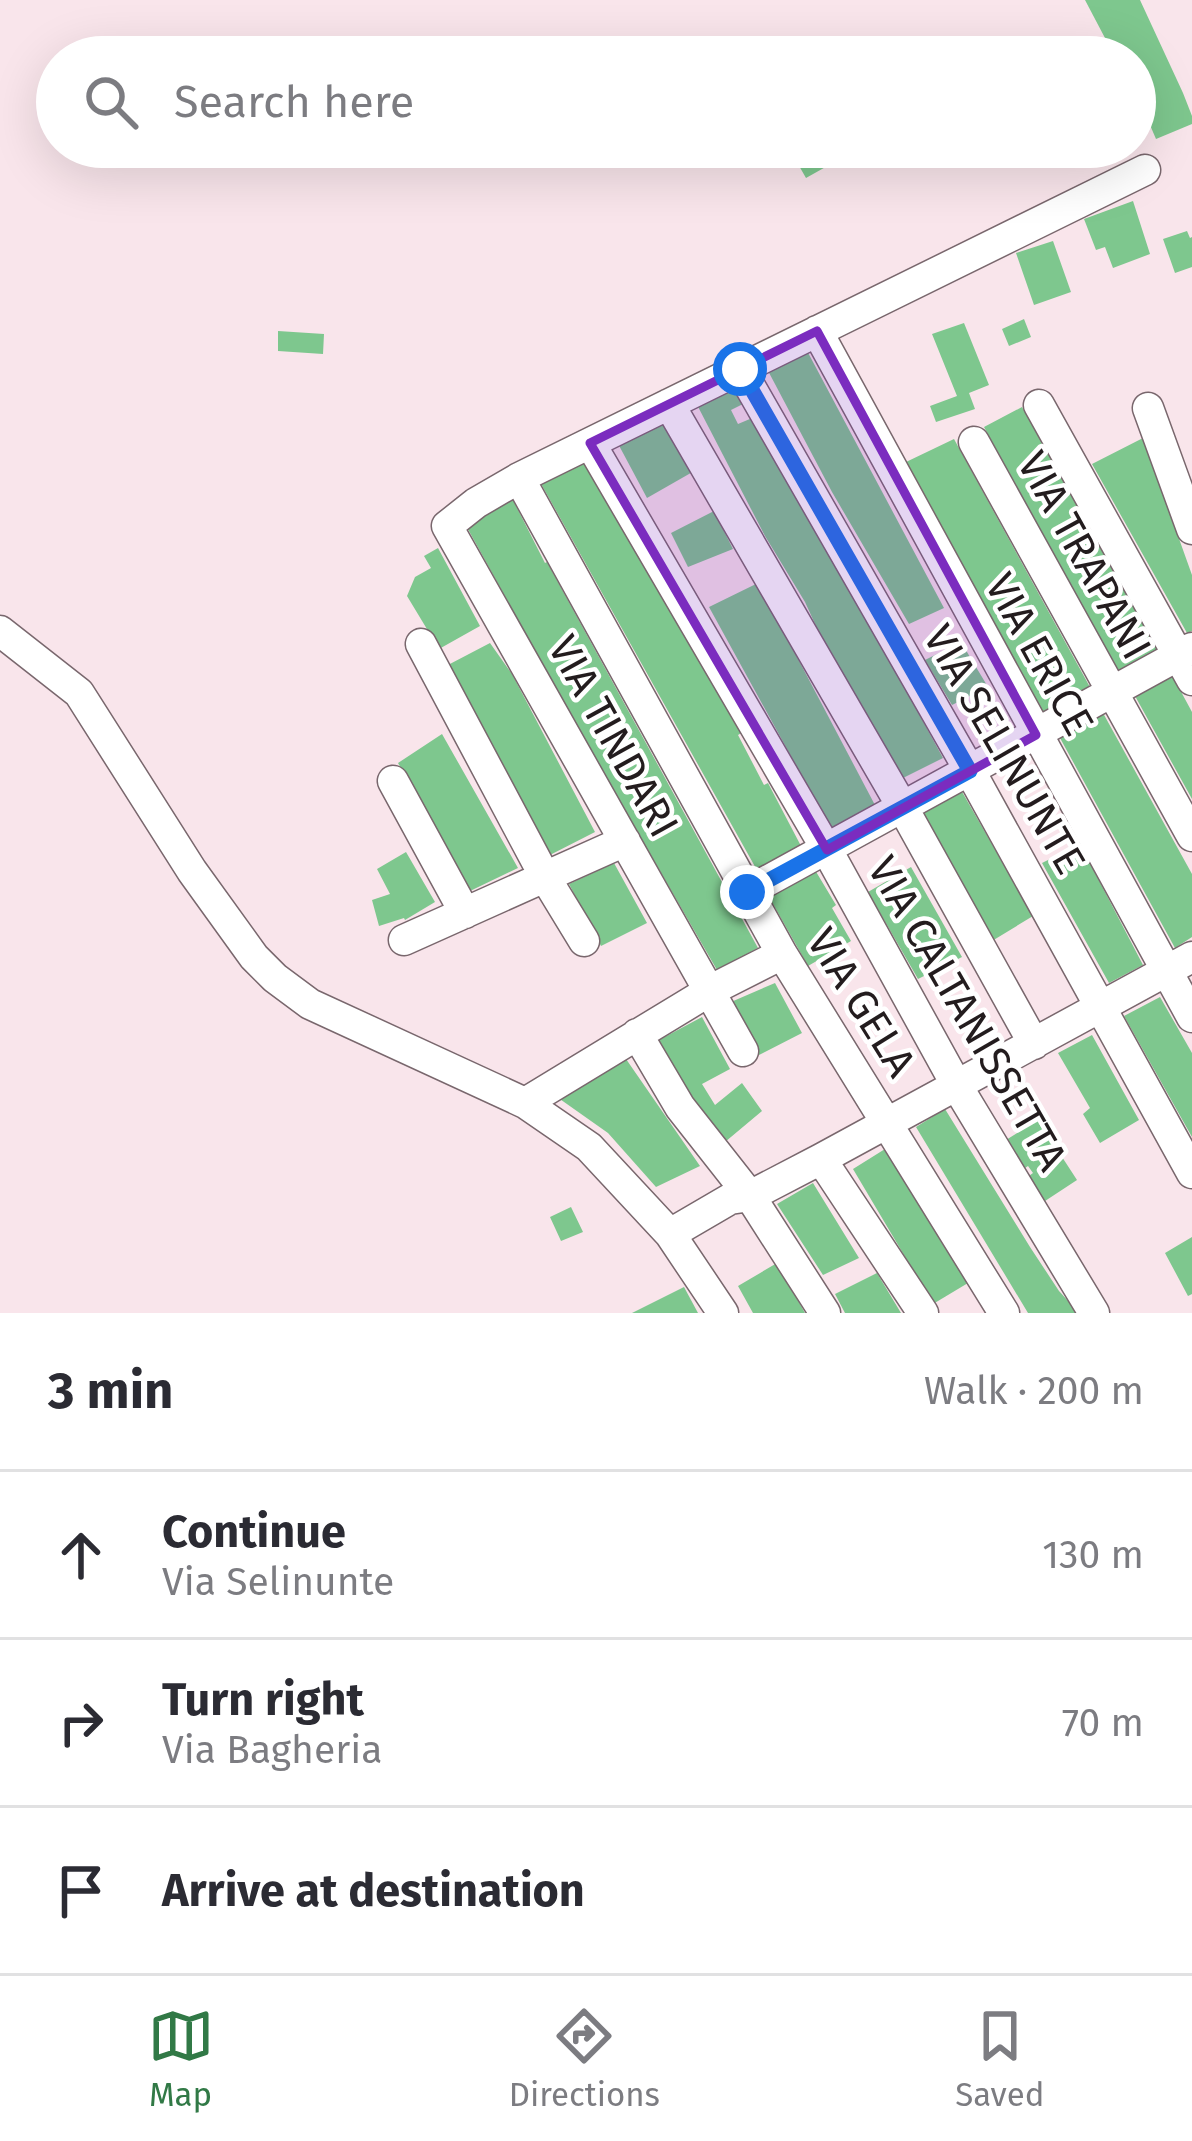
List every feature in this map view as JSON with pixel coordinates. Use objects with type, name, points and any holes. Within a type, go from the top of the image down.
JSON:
[{"type":"street","points":[[519,478],[1145,170]]},
{"type":"street","name":"VIA ERICE","points":[[817,331],[1036,734],[1180,964],[1192,1017]]},
{"type":"street","name":"VIA SELINUNTE","points":[[740,369],[1192,1173]]},
{"type":"street","points":[[670,404],[1034,1045]]},
{"type":"street","points":[[747,892],[1113,692],[1188,661],[1039,405]]},
{"type":"street","points":[[1148,408],[1192,530]]},
{"type":"street","name":"VIA TRAPANI","points":[[974,442],[1192,836]]},
{"type":"street","name":"VIA CALTANISSETTA","points":[[590,443],[957,1086],[1094,1313]]},
{"type":"street","name":"VIA TINDARI","points":[[519,478],[447,526],[743,1051]]},
{"type":"street","name":"VIA GELA","points":[[519,478],[782,954],[1004,1313]]},
{"type":"street","points":[[0,631],[80,693],[192,871],[254,957],[275,978],[310,1004],[525,1103],[589,1147],[670,1234],[723,1313]]},
{"type":"street","points":[[421,644],[545,877],[584,940]]},
{"type":"street","points":[[393,781],[464,913]]},
{"type":"street","points":[[404,940],[625,841]]},
{"type":"street","points":[[525,1103],[710,990],[782,954]]},
{"type":"street","points":[[670,1234],[730,1198],[750,1196],[821,1159],[1180,964]]},
{"type":"street","points":[[637,1034],[680,1107],[750,1196],[825,1313]]},
{"type":"street","points":[[821,1159],[923,1313]]},
{"type":"highlighted area","points":[[817,331],[1036,735],[827,850],[590,443]]},
{"type":"building","points":[[1085,0],[1140,0],[1183,93],[1192,124],[1156,139],[1156,36],[1104,36]]},
{"type":"building","points":[[800,168],[824,168],[806,178]]},
{"type":"building","points":[[1133,201],[1150,254],[1113,268],[1105,247],[1096,250],[1084,219]]},
{"type":"building","points":[[1187,231],[1192,237],[1192,267],[1175,273],[1163,239]]},
{"type":"building","points":[[1053,241],[1071,292],[1034,305],[1016,253]]},
{"type":"building","points":[[1024,319],[1031,337],[1009,346],[1002,329]]},
{"type":"building","points":[[964,323],[989,385],[969,393],[975,409],[936,422],[930,406],[957,396],[932,334]]},
{"type":"building","points":[[278,331],[324,334],[323,354],[278,351]]},
{"type":"building","points":[[805,347],[944,608],[909,624],[766,367]]},
{"type":"building","points":[[735,379],[747,402],[731,410],[738,424],[757,416],[943,758],[903,778],[765,536],[694,399]]},
{"type":"building","points":[[1022,407],[1159,652],[1120,675],[984,427]]},
{"type":"building","points":[[663,415],[696,470],[647,498],[615,438]]},
{"type":"building","points":[[1143,438],[1192,575],[1192,631],[1187,633],[1092,464]]},
{"type":"building","points":[[954,439],[1091,689],[1045,715],[906,462]]},
{"type":"building","points":[[588,456],[743,732],[738,735],[801,846],[758,872],[540,482]]},
{"type":"building","points":[[512,498],[758,948],[717,970],[464,522]]},
{"type":"building","points":[[714,511],[733,549],[688,567],[671,533]]},
{"type":"building","points":[[438,548],[480,626],[439,649],[407,596],[415,577],[431,568],[424,556]]},
{"type":"building","points":[[758,583],[876,807],[832,831],[709,607]]},
{"type":"building","points":[[961,642],[988,687],[952,705],[925,660]]},
{"type":"building","points":[[490,643],[512,674],[595,832],[548,856],[446,666]]},
{"type":"building","points":[[1172,675],[1192,712],[1192,799],[1135,696]]},
{"type":"building","points":[[1103,713],[1192,874],[1192,937],[1175,948],[1060,738]]},
{"type":"building","points":[[442,734],[518,868],[470,891],[398,763]]},
{"type":"building","points":[[961,790],[1033,916],[992,941],[921,812]]},
{"type":"building","points":[[1080,844],[1143,965],[1109,983],[1042,863]]},
{"type":"building","points":[[406,852],[435,902],[405,920],[379,926],[372,900],[390,894],[377,869]]},
{"type":"building","points":[[614,863],[647,923],[601,946],[569,884]]},
{"type":"building","points":[[911,867],[962,957],[918,979],[868,892]]},
{"type":"building","points":[[815,870],[851,941],[808,966],[769,897]]},
{"type":"building","points":[[775,983],[802,1033],[759,1055],[731,1002]]},
{"type":"building","points":[[1160,997],[1192,1053],[1192,1137],[1124,1016]]},
{"type":"building","points":[[702,1017],[730,1069],[702,1084],[715,1105],[742,1083],[762,1111],[725,1142],[687,1092],[659,1040]]},
{"type":"building","points":[[1092,1035],[1139,1120],[1100,1143],[1083,1114],[1090,1108],[1058,1053]]},
{"type":"building","points":[[626,1059],[700,1166],[656,1187],[608,1133],[557,1097]]},
{"type":"building","points":[[945,1109],[1030,1247],[1079,1313],[1028,1313],[916,1127]]},
{"type":"building","points":[[1038,1120],[1077,1180],[1042,1203],[1026,1178],[1033,1173],[1006,1140]]},
{"type":"building","points":[[885,1149],[968,1283],[933,1304],[853,1169]]},
{"type":"building","points":[[813,1183],[859,1258],[823,1275],[777,1204]]},
{"type":"building","points":[[571,1207],[583,1232],[561,1241],[550,1217]]},
{"type":"building","points":[[1192,1237],[1192,1294],[1188,1296],[1165,1253]]},
{"type":"building","points":[[777,1263],[805,1313],[753,1313],[738,1286]]},
{"type":"building","points":[[877,1273],[901,1313],[845,1313],[835,1294]]},
{"type":"building","points":[[684,1287],[698,1313],[632,1313]]},
{"type":"route","points":[[740,369],[970,771],[747,892]]}]
